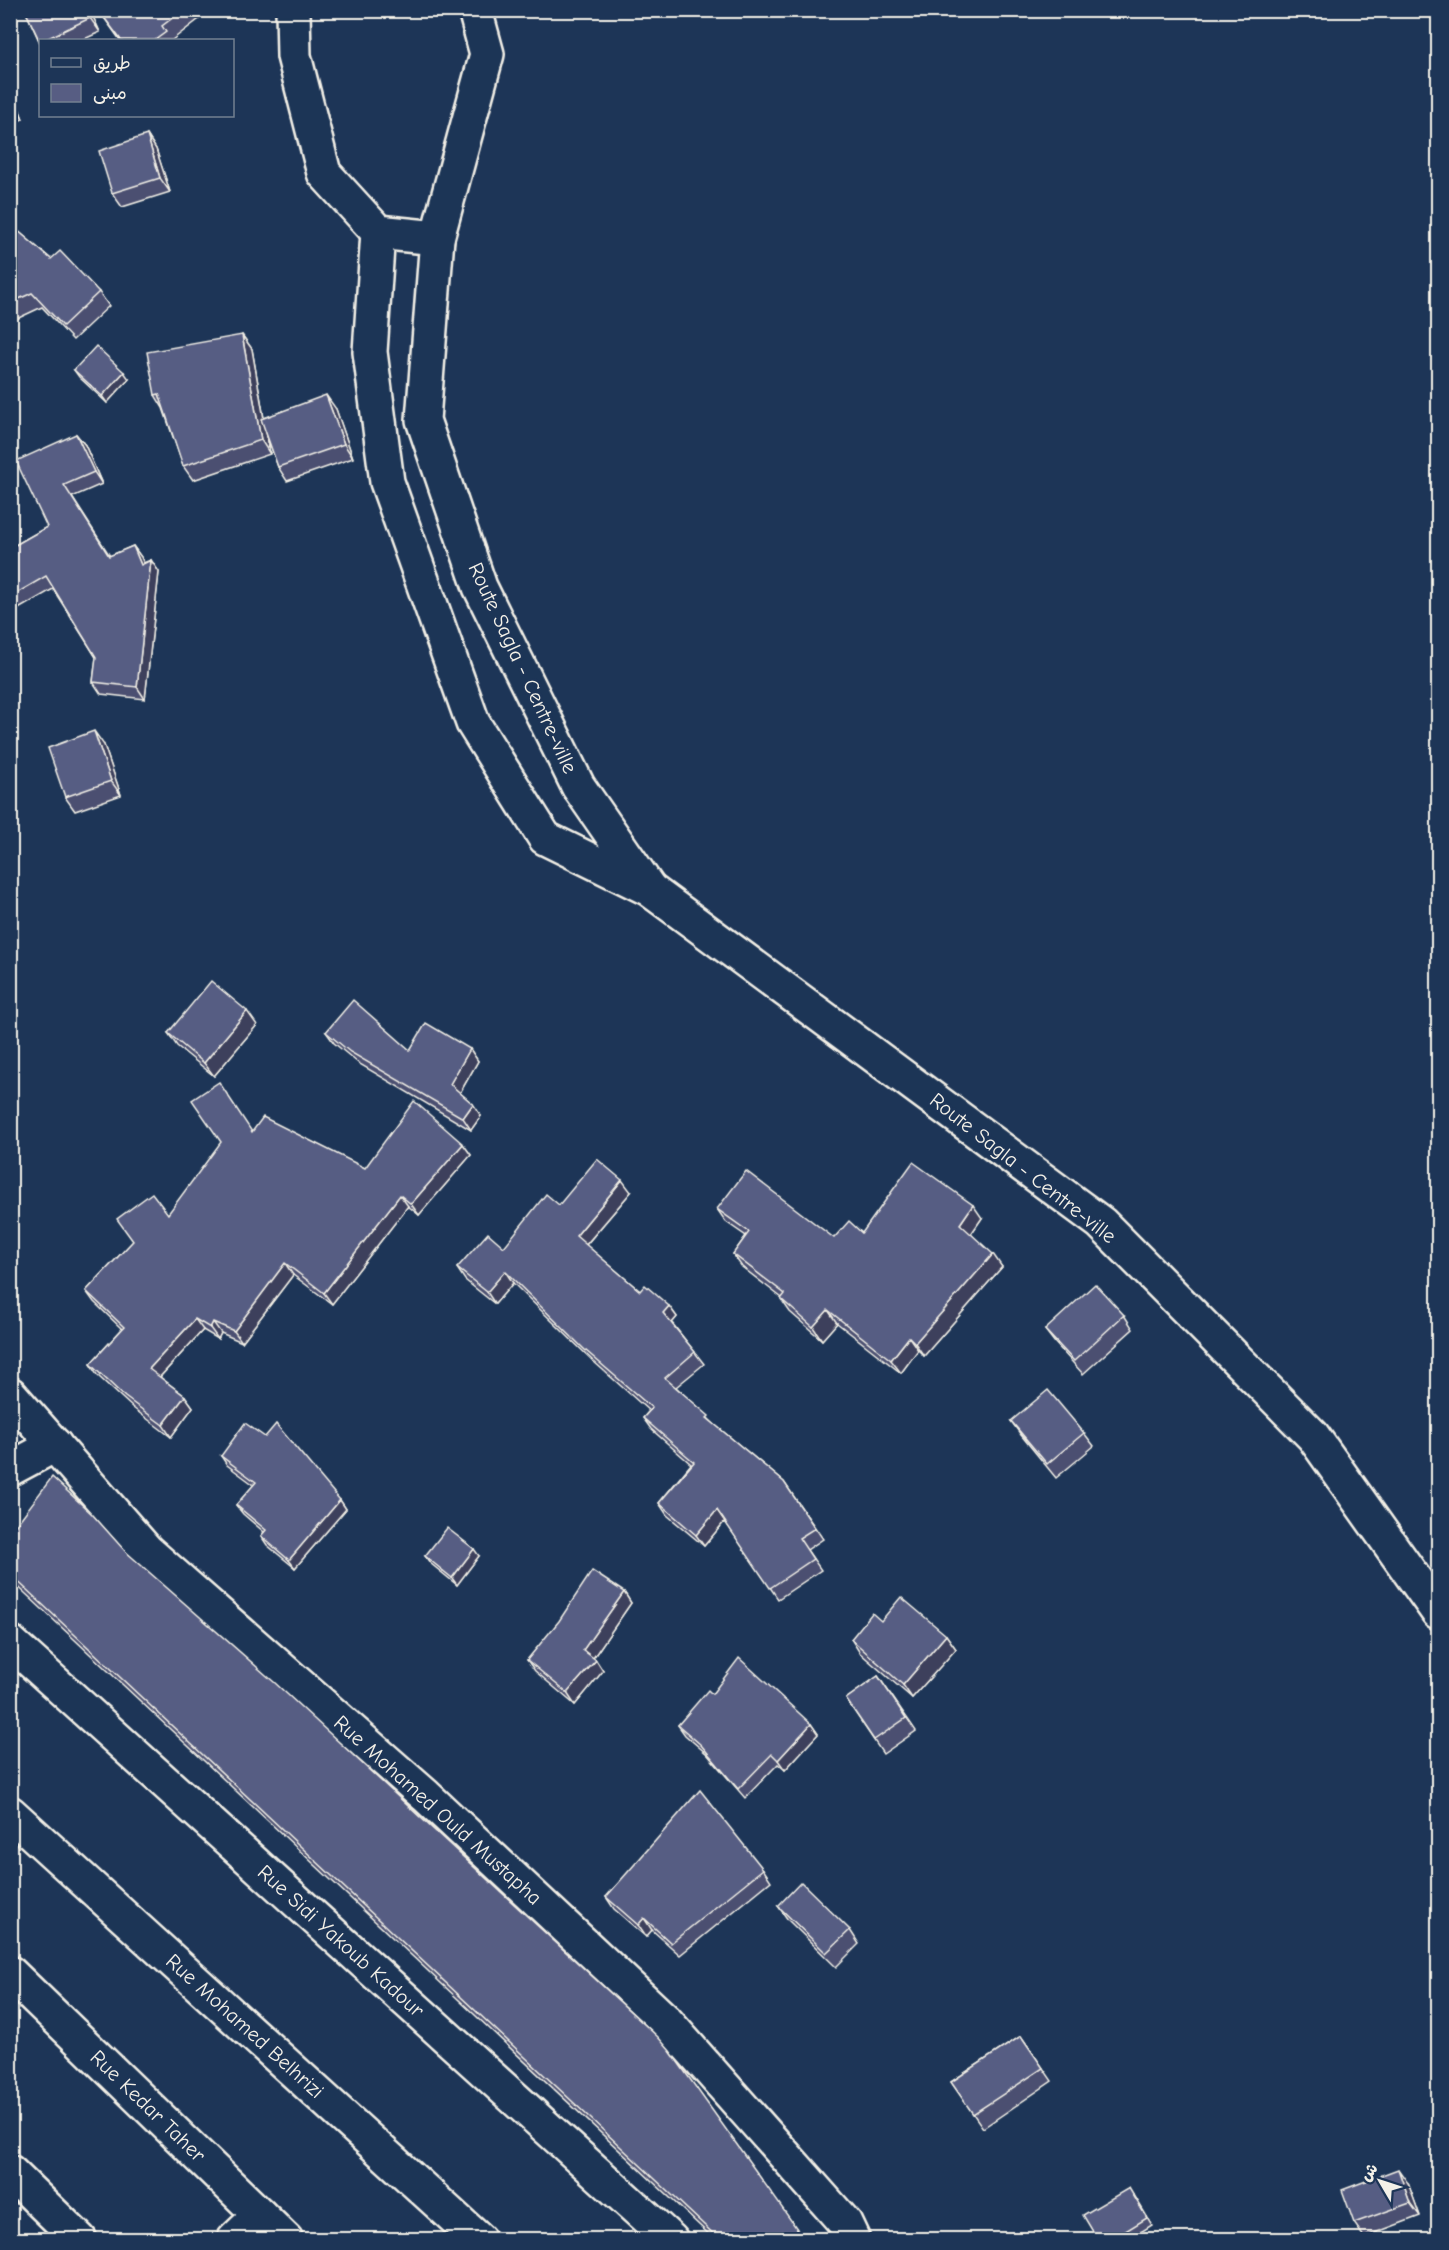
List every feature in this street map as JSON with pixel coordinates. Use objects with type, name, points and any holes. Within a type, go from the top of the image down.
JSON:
[{"type":"street","points":[[293,10],[294,56],[324,172],[378,232],[437,238]]},
{"type":"street","name":"Route Sagla - Centre-ville","points":[[475,10],[487,54],[437,238],[423,420],[480,587],[578,786],[649,889]]},
{"type":"street","name":"Route Sagla - Centre-ville","points":[[378,232],[370,352],[387,482],[473,723],[545,838],[649,889],[1101,1223],[1313,1436],[1438,1612]]},
{"type":"street","name":"Rue Mohamed Ould Mustapha","points":[[10,1394],[147,1551],[426,1796],[665,2020],[845,2223],[853,2240]]},
{"type":"street","points":[[10,1469],[55,1445]]},
{"type":"street","name":"Rue Sidi Yakoub Kadour","points":[[10,1642],[671,2240]]},
{"type":"street","name":"Rue Mohamed Belhrizi","points":[[10,1813],[479,2240]]},
{"type":"street","name":"Rue Kedar Taher","points":[[10,1973],[286,2240]]},
{"type":"street","points":[[10,2172],[80,2240]]},
{"type":"street","points":[[234,2240],[260,2215]]},
{"type":"building","points":[[25,10],[87,10],[90,18],[46,39],[39,40]]},
{"type":"building","points":[[102,10],[183,10],[162,26],[166,32],[156,39],[120,39],[100,12]]},
{"type":"building","points":[[147,135],[160,178],[112,193],[99,151]]},
{"type":"building","points":[[10,224],[51,259],[60,251],[99,292],[63,326],[32,293],[10,303]]},
{"type":"building","points":[[242,335],[261,440],[183,466],[159,394],[155,395],[147,352]]},
{"type":"building","points":[[96,346],[124,372],[102,396],[74,370]]},
{"type":"building","points":[[326,395],[344,444],[278,467],[261,419]]},
{"type":"building","points":[[76,434],[94,472],[64,485],[109,556],[133,546],[141,565],[151,560],[137,687],[93,682],[96,657],[46,576],[10,597],[10,548],[47,527],[16,461]]},
{"type":"building","points":[[94,731],[111,781],[65,797],[48,748]]},
{"type":"building","points":[[211,981],[247,1011],[204,1063],[168,1033]]},
{"type":"building","points":[[353,1000],[410,1050],[426,1023],[470,1049],[450,1084],[473,1104],[463,1118],[350,1052],[326,1032]]},
{"type":"building","points":[[219,1082],[252,1132],[263,1117],[365,1168],[414,1101],[463,1144],[411,1204],[400,1195],[324,1293],[285,1263],[234,1331],[213,1322],[210,1328],[195,1319],[149,1369],[185,1396],[163,1425],[125,1397],[90,1364],[124,1327],[86,1291],[133,1241],[117,1219],[152,1193],[168,1214],[221,1142],[192,1100]]},
{"type":"building","points":[[597,1159],[622,1180],[576,1236],[640,1291],[645,1285],[669,1306],[663,1313],[695,1352],[665,1378],[709,1416],[707,1418],[784,1482],[815,1528],[799,1538],[813,1559],[770,1588],[717,1510],[696,1535],[659,1503],[694,1462],[643,1418],[652,1408],[585,1350],[505,1271],[487,1292],[457,1268],[488,1233],[504,1247],[546,1194],[559,1205]]},
{"type":"building","points":[[913,1162],[973,1205],[960,1224],[993,1254],[915,1343],[909,1337],[891,1360],[828,1310],[813,1327],[781,1299],[785,1294],[733,1254],[749,1232],[717,1209],[746,1171],[834,1238],[849,1221],[862,1233]]},
{"type":"building","points":[[1095,1284],[1124,1315],[1074,1361],[1045,1330]]},
{"type":"building","points":[[1048,1390],[1084,1433],[1047,1464],[1011,1421]]},
{"type":"building","points":[[245,1423],[265,1437],[276,1424],[340,1500],[289,1560],[261,1536],[266,1530],[236,1505],[256,1482],[221,1456]]},
{"type":"building","points":[[52,1477],[92,1514],[125,1551],[274,1682],[658,2037],[805,2240],[720,2240],[10,1574],[10,1533]]},
{"type":"building","points":[[447,1528],[474,1549],[452,1578],[425,1556]]},
{"type":"building","points":[[592,1571],[624,1592],[583,1650],[596,1660],[567,1693],[527,1660],[559,1621]]},
{"type":"building","points":[[901,1597],[946,1635],[903,1685],[851,1639],[872,1613],[881,1621]]},
{"type":"building","points":[[739,1658],[811,1724],[778,1760],[772,1754],[738,1789],[701,1745],[678,1725],[708,1690],[712,1694]]},
{"type":"building","points":[[878,1676],[906,1718],[874,1740],[846,1699]]},
{"type":"building","points":[[700,1790],[763,1869],[671,1943],[644,1918],[638,1925],[606,1897]]},
{"type":"building","points":[[801,1882],[850,1930],[826,1953],[778,1906]]},
{"type":"building","points":[[1021,2036],[1043,2068],[973,2114],[951,2082]]},
{"type":"building","points":[[1398,2169],[1410,2203],[1354,2223],[1342,2190]]},
{"type":"building","points":[[1129,2188],[1147,2218],[1111,2240],[1098,2240],[1083,2215]]}]
